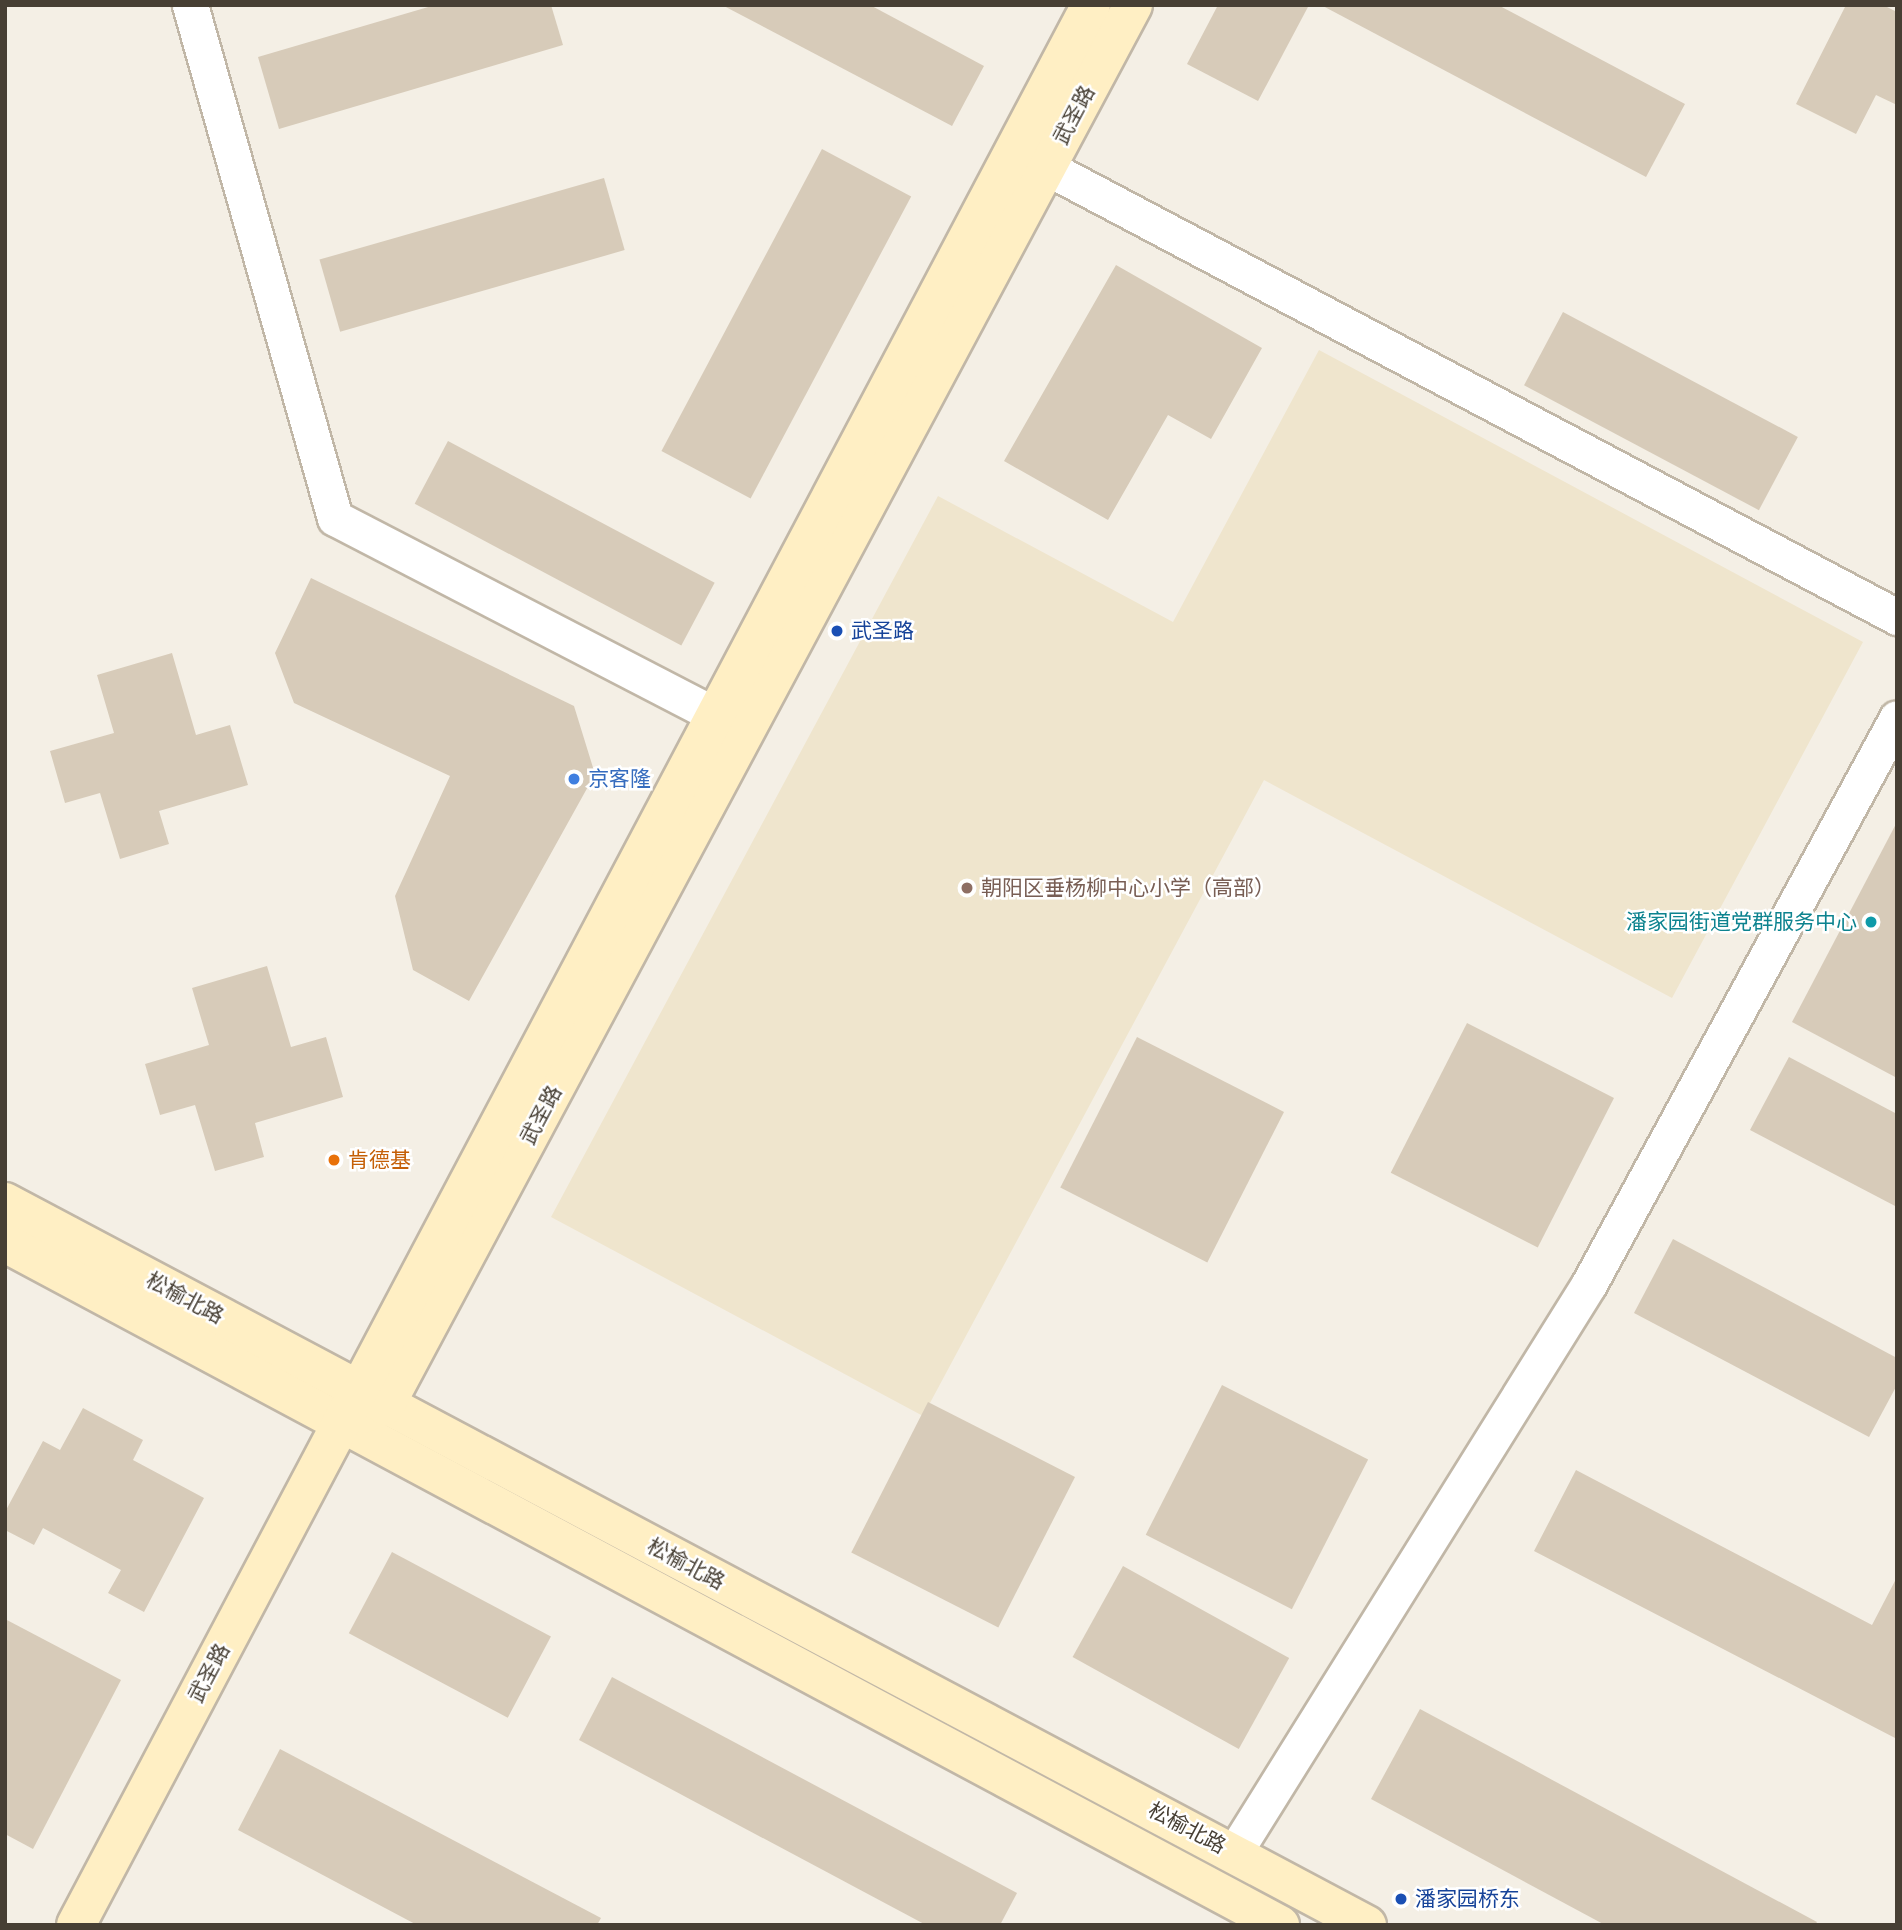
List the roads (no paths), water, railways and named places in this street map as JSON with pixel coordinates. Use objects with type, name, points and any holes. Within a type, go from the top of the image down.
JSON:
[{"type":"street","points":[[190,5],[335,518],[715,715]]},
{"type":"street","name":"武圣路","points":[[361,1406],[715,715],[1091,5]]},
{"type":"street","name":"武圣路","points":[[76,1925],[1133,5]]},
{"type":"street","points":[[1046,167],[1897,617]]},
{"type":"street","points":[[1234,1853],[1589,1284],[1897,718]]},
{"type":"street","name":"松榆北路","points":[[5,1202],[1280,1925]]},
{"type":"street","name":"松榆北路","points":[[5,1243],[361,1406],[1234,1853],[1367,1925]]},
{"type":"place","name":"武圣路","points":[[837,631]]},
{"type":"place","name":"京客隆","points":[[574,779]]},
{"type":"place","name":"朝阳区垂杨柳中心小学（高部）","points":[[967,888]]},
{"type":"place","name":"潘家园街道党群服务中心","points":[[1871,922]]},
{"type":"place","name":"肯德基","points":[[334,1160]]},
{"type":"place","name":"潘家园桥东","points":[[1401,1899]]}]
